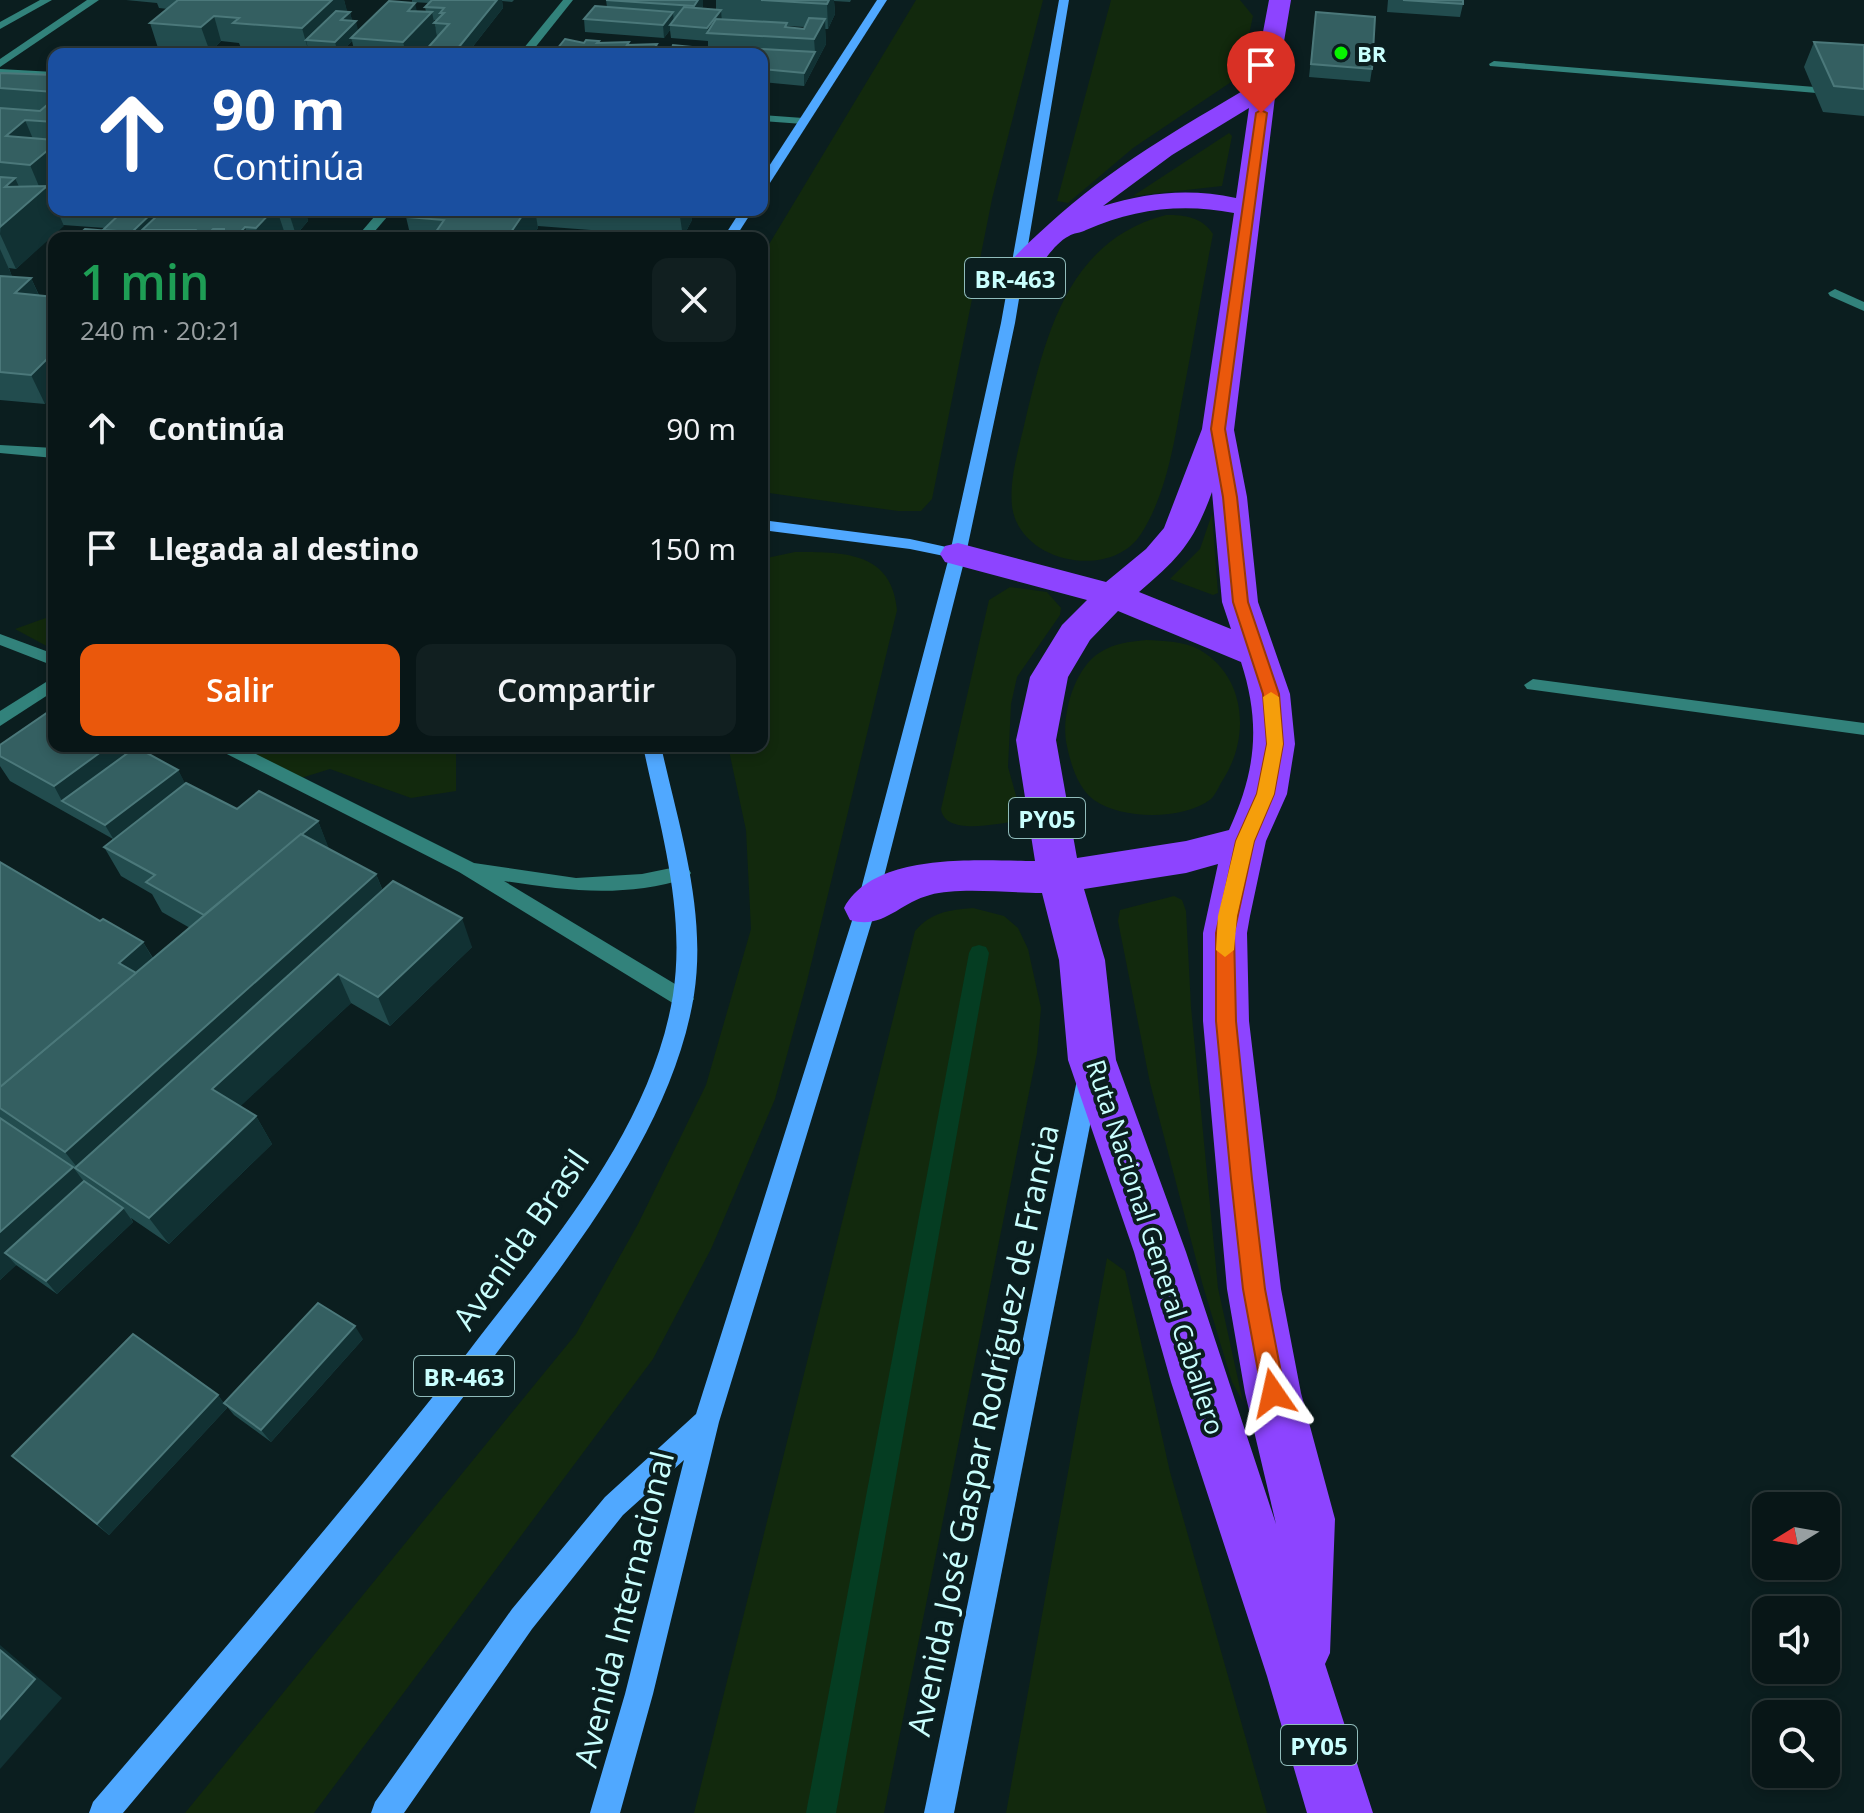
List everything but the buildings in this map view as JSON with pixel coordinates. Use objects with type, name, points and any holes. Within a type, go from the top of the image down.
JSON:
[{"type":"highway","points":[[1218,429],[1276,3]]},
{"type":"highway","points":[[1016,273],[1047,238],[1090,200],[1148,157],[1264,89]]},
{"type":"highway","points":[[1047,238],[1117,211],[1158,203],[1203,200],[1249,208]]},
{"type":"highway","name":"Ruta Nacional General Caballero","points":[[1218,429],[1181,530],[1159,557],[1113,595],[1075,633],[1049,677],[1036,740],[1059,877],[1082,960],[1092,1060],[1121,1133],[1340,1813]]},
{"type":"highway","name":"Ruta Nacional General Caballero","points":[[1218,429],[1230,497],[1240,602],[1271,694],[1275,744],[1266,794],[1245,841],[1225,933],[1226,1021],[1254,1289],[1273,1393],[1306,1519],[1298,1676]]},
{"type":"highway","points":[[958,554],[1113,595],[1259,655]]},
{"type":"highway","points":[[866,908],[899,887],[935,877],[1059,877],[1186,857],[1245,841]]},
{"type":"main road","points":[[768,176],[882,0]]},
{"type":"main road","name":"BR-463","points":[[706,1422],[866,908],[958,554],[1016,273],[1064,0]]},
{"type":"main road","points":[[768,526],[910,544],[958,554]]},
{"type":"main road","name":"BR-463","points":[[653,752],[681,873]]},
{"type":"main road","name":"Avenida Brasil","points":[[104,1813],[409,1450],[547,1265],[623,1149],[664,1066],[683,999],[688,932],[681,873]]},
{"type":"main road","name":"Avenida José Gaspar Rodríguez de Francia","points":[[939,1813],[1092,1060]]},
{"type":"main road","points":[[386,1813],[522,1619],[586,1540],[614,1506],[706,1422]]},
{"type":"main road","name":"Avenida Internacional","points":[[605,1813],[639,1694],[706,1422]]},
{"type":"street","points":[[0,26],[47,0]]},
{"type":"street","points":[[0,64],[94,0]]},
{"type":"street","points":[[529,48],[568,0]]},
{"type":"street","points":[[1494,64],[1864,94]]},
{"type":"street","points":[[0,72],[48,75]]},
{"type":"street","points":[[768,118],[803,121]]},
{"type":"street","points":[[367,232],[382,216]]},
{"type":"street","points":[[1835,293],[1864,307]]},
{"type":"street","points":[[0,449],[48,453]]},
{"type":"street","points":[[0,639],[48,658]]},
{"type":"street","points":[[1533,685],[1864,729]]},
{"type":"street","points":[[0,720],[48,687]]},
{"type":"street","points":[[237,752],[466,867],[683,999]]},
{"type":"street","points":[[466,867],[576,885],[642,881],[681,873]]},
{"type":"green space","points":[[916,0],[1043,0],[992,199],[932,499],[921,511],[898,511],[768,493],[768,246]]},
{"type":"green space","points":[[1111,0],[1240,0],[1253,16],[1240,76],[1133,148],[1068,203],[1057,201]]},
{"type":"green space","points":[[1229,133],[1232,136],[1222,186],[1133,196]]},
{"type":"green space","points":[[1166,215],[1192,218],[1204,224],[1213,234],[1164,482],[1150,518],[1127,549],[1089,561],[1068,559],[1048,552],[1031,541],[1018,525],[1012,506],[1016,461],[1043,353],[1068,293],[1085,267],[1106,245],[1133,227]]},
{"type":"green space","points":[[1212,514],[1218,593],[1213,595],[1170,579],[1200,549]]},
{"type":"green space","points":[[795,552],[830,553],[862,559],[886,576],[897,610],[806,985],[775,1099],[711,1249],[653,1359],[314,1813],[185,1813],[576,1334],[638,1224],[706,1085],[751,929],[746,830],[729,752],[768,752],[768,558]]},
{"type":"green space","points":[[1010,587],[1047,592],[1061,608],[1060,615],[1017,677],[1011,704],[1008,767],[1022,817],[1019,821],[999,824],[962,826],[945,818],[941,809],[989,600]]},
{"type":"green space","points":[[48,617],[48,647],[15,629]]},
{"type":"green space","points":[[1146,640],[1181,643],[1200,650],[1227,675],[1239,708],[1238,744],[1215,794],[1199,806],[1169,814],[1136,814],[1106,807],[1094,800],[1076,776],[1065,735],[1071,695],[1090,660],[1110,647]]},
{"type":"green space","points":[[251,752],[456,752],[456,791],[411,798],[330,769],[301,778]]},
{"type":"green space","points":[[1174,896],[1182,900],[1186,911],[1191,1007],[1218,1288],[1243,1402],[1232,1382],[1203,1286],[1150,1083],[1118,921],[1120,910]]},
{"type":"green space","points":[[973,908],[1004,916],[1018,928],[1028,949],[1041,1008],[1037,1053],[884,1813],[694,1813],[915,931],[941,913]]},
{"type":"green space","points":[[1107,1258],[1125,1271],[1170,1472],[1267,1813],[1006,1813]]},
{"type":"waterway","points":[[821,1813],[979,953]]},
{"type":"slow traffic","points":[[1225,950],[1228,916],[1245,841],[1266,794],[1275,744],[1271,697]]},
{"type":"place","name":"BR","points":[[1341,53]]},
{"type":"route","points":[[1261,113],[1218,429],[1230,497],[1240,602],[1271,694],[1275,744],[1266,794],[1245,841],[1225,933],[1226,1021],[1242,1179],[1254,1289],[1273,1393]]}]
